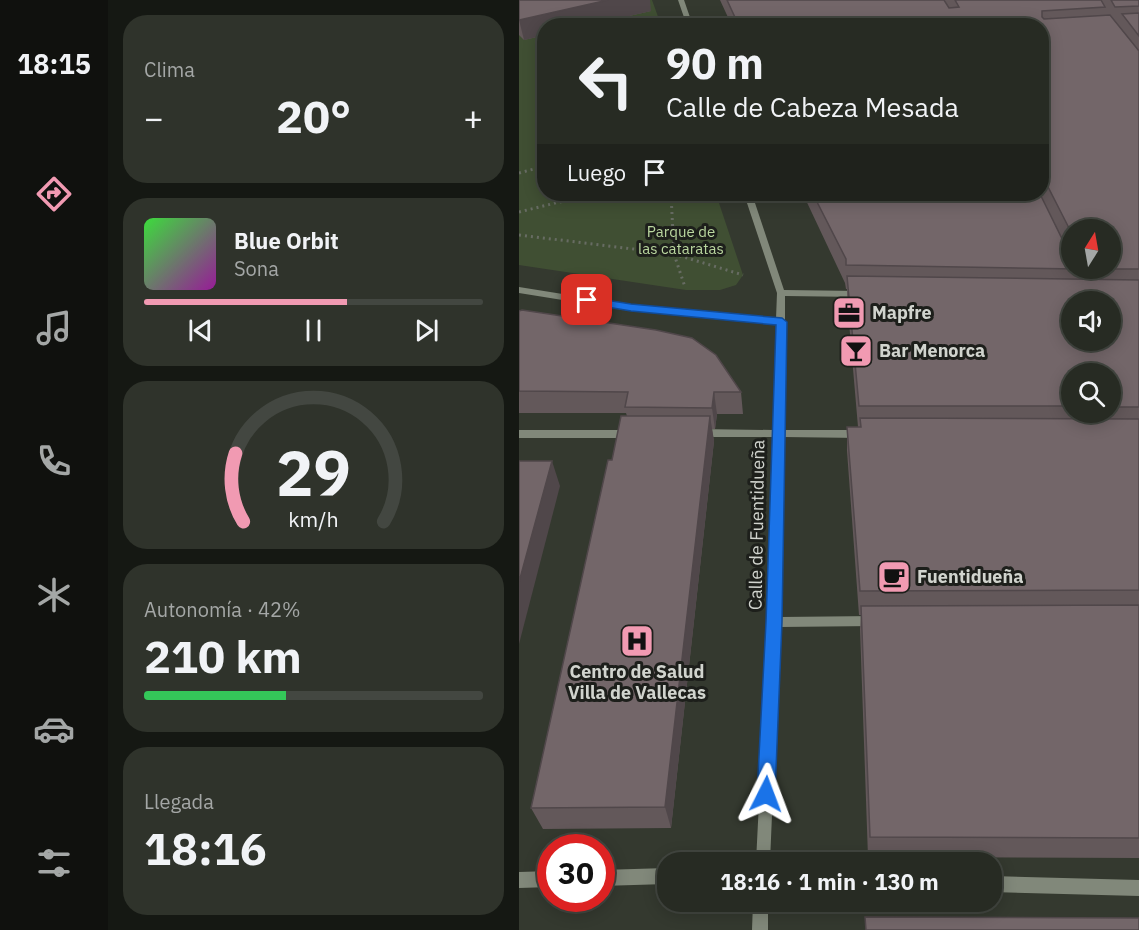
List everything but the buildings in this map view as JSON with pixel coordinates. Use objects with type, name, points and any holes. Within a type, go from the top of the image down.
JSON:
[{"type":"street","points":[[681,0],[687,18]]},
{"type":"street","name":"Calle de Fuentidueña","points":[[750,201],[781,293],[782,322],[774,622],[763,852]]},
{"type":"street","points":[[519,290],[631,308],[782,322]]},
{"type":"street","points":[[781,293],[867,294]]},
{"type":"street","points":[[519,434],[636,434]]},
{"type":"street","points":[[683,434],[871,434]]},
{"type":"street","points":[[774,622],[883,621]]},
{"type":"street","points":[[615,878],[657,876]]},
{"type":"street","points":[[519,880],[537,879]]},
{"type":"street","points":[[1002,884],[1139,888]]},
{"type":"street","points":[[760,930],[761,912]]},
{"type":"path","points":[[519,173],[537,168]]},
{"type":"path","points":[[519,212],[561,201]]},
{"type":"path","points":[[671,201],[675,254],[686,290]]},
{"type":"path","points":[[519,235],[675,254],[743,275]]},
{"type":"green space","name":"Parque de las cataratas","points":[[519,0],[652,0],[658,18],[537,18],[537,201],[718,201],[743,275],[736,285],[720,290],[686,290],[519,265]]},
{"type":"place","name":"Mapfre","points":[[849,313]]},
{"type":"place","name":"Bar Menorca","points":[[856,351]]},
{"type":"place","name":"Fuentidueña","points":[[894,577]]},
{"type":"place","name":"Centro de Salud Villa de Vallecas","points":[[637,641]]},
{"type":"route","points":[[587,300],[631,308],[782,322],[774,622],[766,794]]}]
